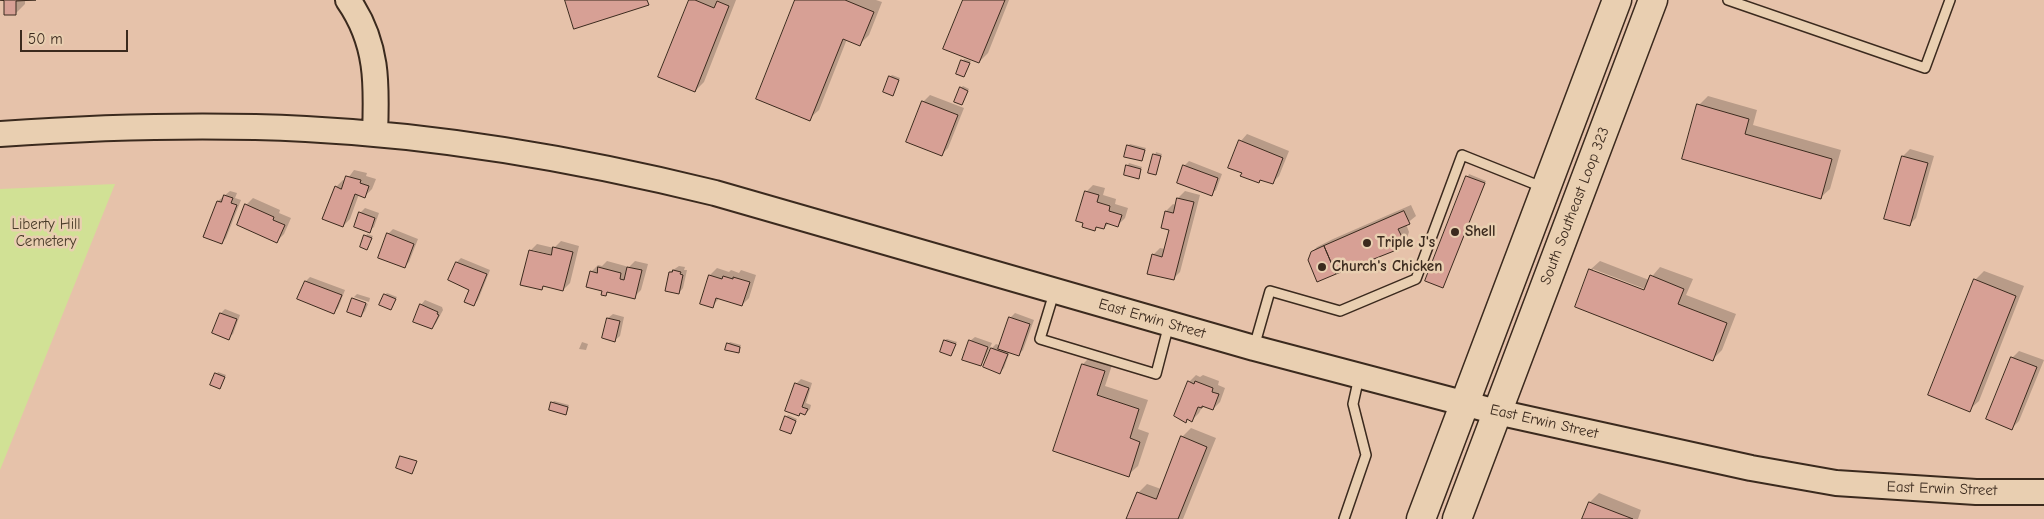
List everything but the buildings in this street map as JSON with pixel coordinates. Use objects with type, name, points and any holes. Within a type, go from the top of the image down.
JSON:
[{"type":"highway","points":[[1421,519],[1616,0]]},
{"type":"highway","name":"South Southeast Loop 323","points":[[1457,519],[1653,0]]},
{"type":"main road","points":[[348,0],[362,24],[372,53],[376,96],[375,134]]},
{"type":"main road","name":"East Erwin Street","points":[[0,134],[98,128],[214,126],[307,129],[375,134],[516,152],[644,176],[764,206],[1254,348],[1497,412],[1751,468],[1836,483],[1976,492],[2044,492]]},
{"type":"lane","points":[[1728,0],[1925,68],[1950,0]]},
{"type":"lane","points":[[1254,348],[1270,291],[1340,311],[1416,279],[1462,154],[1545,188]]},
{"type":"lane","points":[[1054,290],[1040,339],[1156,374],[1169,324]]},
{"type":"lane","points":[[1344,519],[1366,455],[1353,404],[1359,377]]},
{"type":"green space","name":"Liberty Hill Cemetery","points":[[115,184],[0,470],[0,189]]},
{"type":"place","name":"Shell","points":[[1455,232]]},
{"type":"place","name":"Triple J's","points":[[1367,243]]},
{"type":"place","name":"Church's Chicken","points":[[1322,267]]}]
